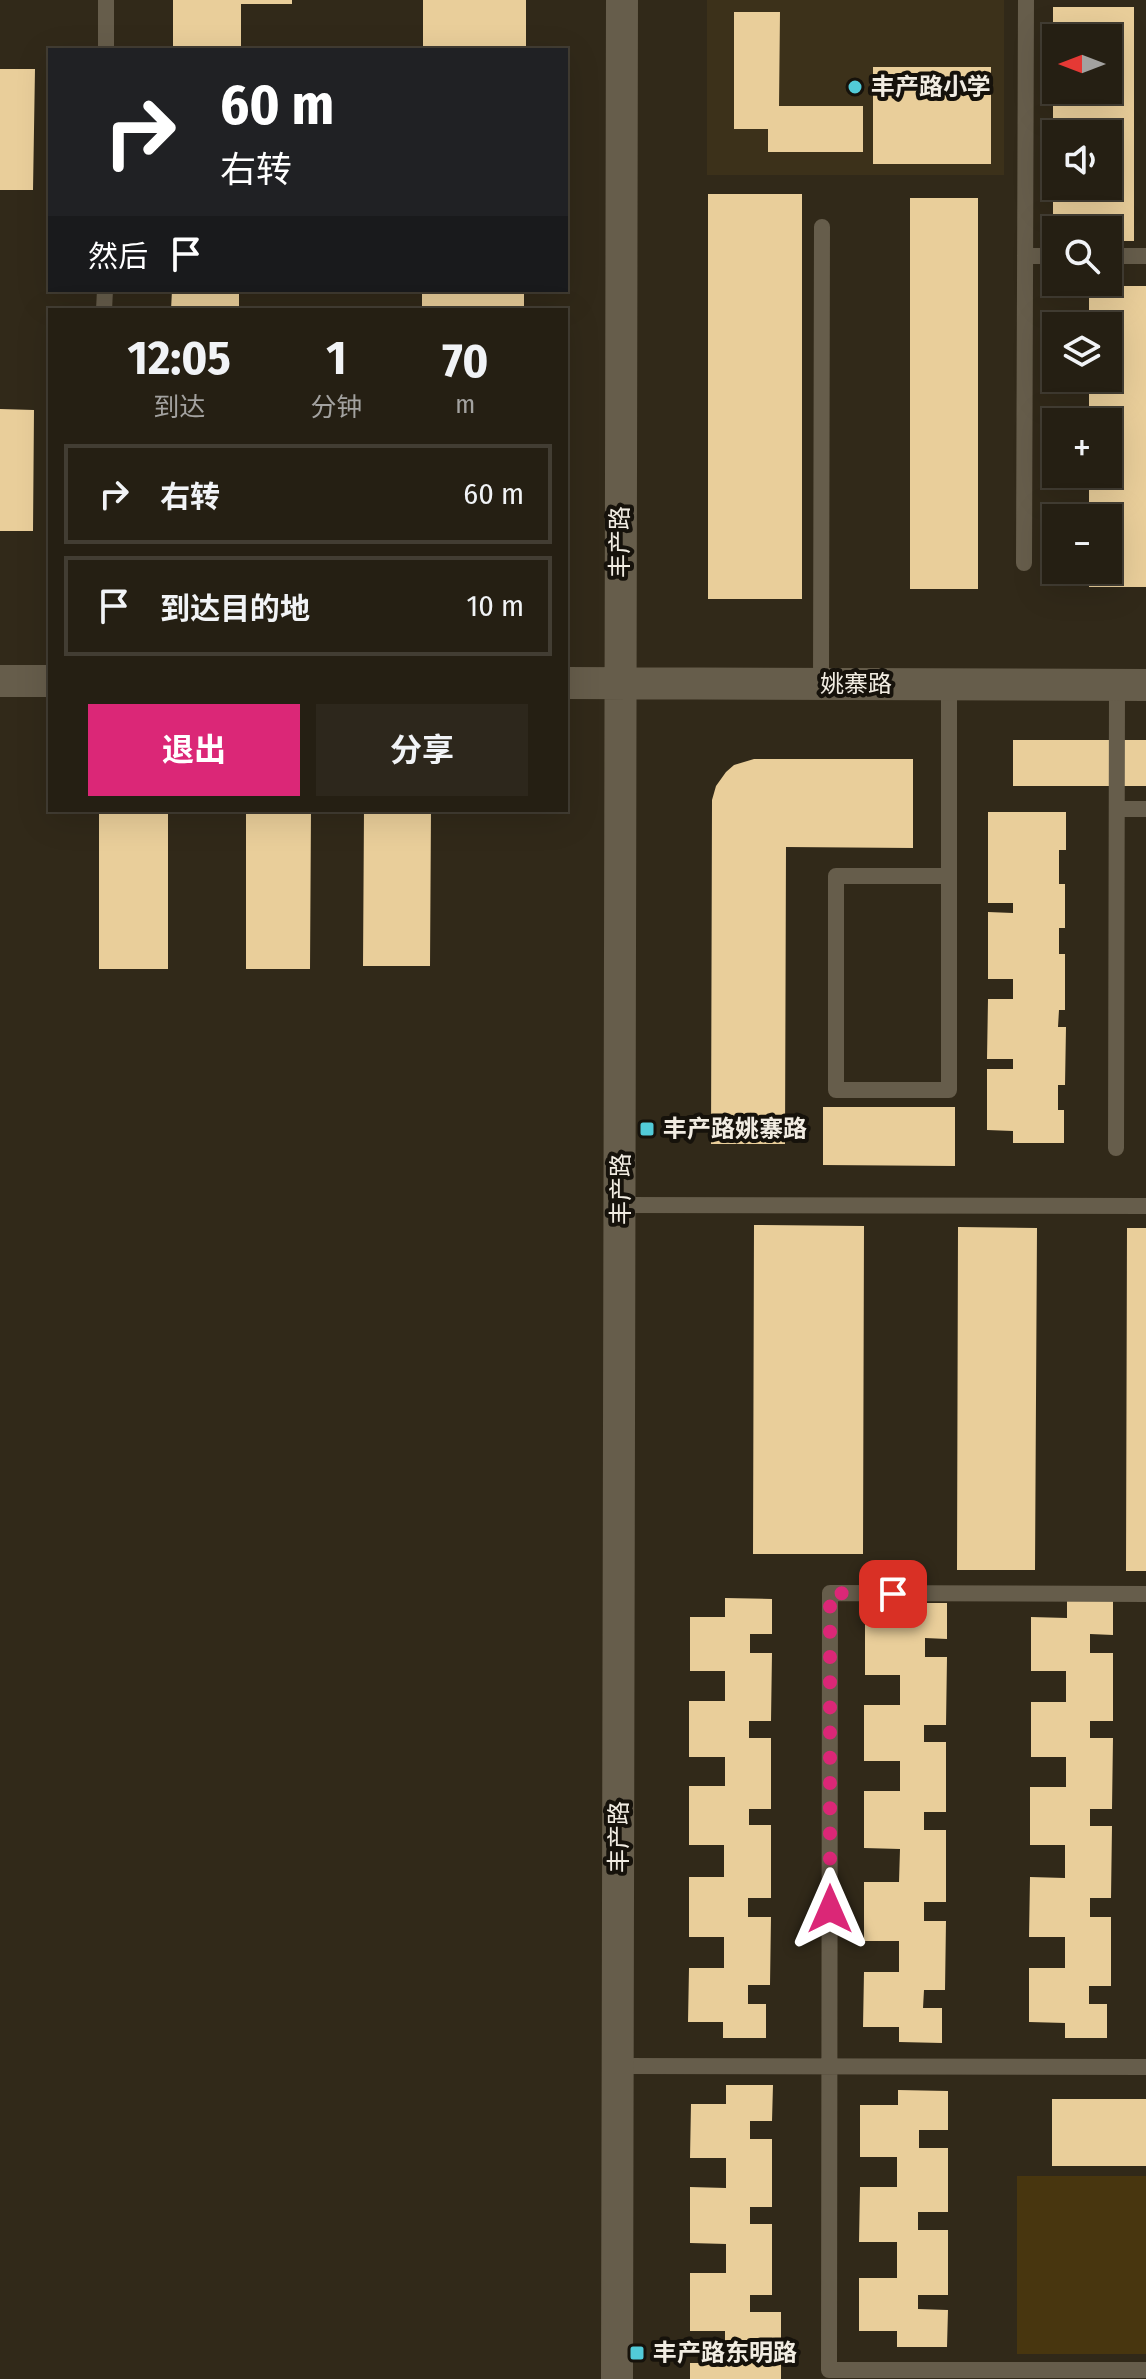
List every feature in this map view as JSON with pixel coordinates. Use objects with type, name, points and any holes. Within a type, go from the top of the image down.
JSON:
[{"type":"street","name":"丰产路","points":[[617,2379],[622,0]]},
{"type":"street","points":[[0,681],[48,681]]},
{"type":"street","name":"姚寨路","points":[[568,683],[1131,685]]},
{"type":"lane","points":[[106,0],[106,48]]},
{"type":"lane","points":[[1024,563],[1026,0]]},
{"type":"lane","points":[[821,684],[822,227]]},
{"type":"lane","points":[[1025,256],[1042,256]]},
{"type":"lane","points":[[1122,256],[1146,256]]},
{"type":"lane","points":[[949,684],[949,876],[949,1090],[836,1090],[836,876],[949,876]]},
{"type":"lane","points":[[1116,1148],[1117,809],[1131,685]]},
{"type":"lane","points":[[1117,809],[1146,809]]},
{"type":"lane","points":[[621,1205],[1146,1206]]},
{"type":"lane","points":[[1146,1594],[830,1593],[829,2067],[829,2370],[1146,2370]]},
{"type":"lane","points":[[618,2066],[1146,2067]]},
{"type":"shaded area","name":"丰产路小学","points":[[707,0],[1004,0],[1004,175],[707,175]]},
{"type":"shaded area","points":[[1017,2176],[1146,2176],[1146,2354],[1017,2354]]},
{"type":"building","points":[[173,0],[292,0],[292,4],[241,4],[241,48],[173,48]]},
{"type":"building","points":[[423,0],[526,0],[526,48],[423,48]]},
{"type":"building","points":[[1053,7],[1134,7],[1134,241],[1122,241],[1122,216],[1053,216],[1053,200],[1122,200],[1122,120],[1053,120],[1053,104],[1122,104],[1122,24],[1053,24]]},
{"type":"building","points":[[734,12],[780,12],[779,106],[863,106],[863,152],[768,152],[768,129],[734,129]]},
{"type":"building","points":[[873,67],[991,67],[991,164],[873,164]]},
{"type":"building","points":[[0,69],[35,69],[33,190],[0,190]]},
{"type":"building","points":[[708,194],[802,194],[802,599],[708,599]]},
{"type":"building","points":[[910,198],[978,198],[978,589],[910,589]]},
{"type":"building","points":[[1122,286],[1146,286],[1146,587],[1089,587],[1089,584],[1122,584],[1122,504],[1089,504],[1089,488],[1122,488],[1122,408],[1089,408],[1089,392],[1122,392],[1122,312],[1089,312],[1089,296],[1122,296]]},
{"type":"building","points":[[172,292],[239,292],[239,308],[171,308]]},
{"type":"building","points":[[422,292],[524,292],[524,308],[422,308]]},
{"type":"building","points":[[0,409],[34,410],[33,531],[0,531]]},
{"type":"building","points":[[1013,740],[1146,740],[1146,786],[1013,786]]},
{"type":"building","points":[[754,759],[913,759],[913,848],[786,847],[785,1144],[711,1144],[712,800],[716,786],[726,772],[734,765]]},
{"type":"building","points":[[99,812],[168,812],[168,969],[99,969]]},
{"type":"building","points":[[246,812],[311,812],[310,969],[246,969]]},
{"type":"building","points":[[364,812],[431,812],[430,966],[363,966]]},
{"type":"building","points":[[988,812],[1066,812],[1066,850],[1059,850],[1059,884],[1065,884],[1065,928],[1059,928],[1059,954],[1065,954],[1065,1010],[1059,1010],[1058,1027],[1066,1027],[1065,1085],[1058,1085],[1058,1110],[1064,1110],[1064,1143],[1013,1143],[1013,1131],[987,1130],[987,1069],[1013,1069],[1013,1059],[987,1059],[988,999],[1013,999],[1013,979],[988,979],[988,912],[1013,913],[1013,903],[988,903]]},
{"type":"building","points":[[823,1107],[955,1107],[955,1166],[823,1165]]},
{"type":"building","points":[[754,1225],[864,1226],[863,1554],[753,1554]]},
{"type":"building","points":[[958,1227],[1037,1228],[1035,1570],[957,1570]]},
{"type":"building","points":[[1127,1228],[1146,1228],[1146,1571],[1126,1571]]},
{"type":"building","points":[[725,1598],[772,1599],[772,1634],[750,1634],[750,1653],[772,1653],[771,1721],[749,1721],[749,1738],[771,1738],[771,1809],[749,1809],[749,1825],[771,1825],[771,1898],[748,1898],[748,1917],[771,1917],[770,1985],[748,1985],[748,2004],[766,2004],[766,2038],[723,2038],[723,2022],[688,2022],[689,1968],[724,1968],[724,1937],[689,1937],[689,1877],[724,1877],[724,1845],[689,1845],[689,1786],[725,1786],[725,1757],[689,1757],[689,1701],[725,1701],[725,1671],[690,1671],[690,1617],[725,1617]]},
{"type":"building","points":[[1067,1599],[1113,1599],[1113,1635],[1090,1634],[1090,1653],[1113,1653],[1113,1721],[1090,1721],[1090,1738],[1113,1738],[1112,1809],[1090,1809],[1090,1826],[1112,1826],[1111,1898],[1090,1898],[1090,1917],[1111,1917],[1111,1986],[1089,1986],[1089,2004],[1107,2004],[1107,2038],[1065,2038],[1065,2023],[1029,2022],[1029,1968],[1065,1968],[1065,1937],[1029,1937],[1030,1877],[1065,1878],[1065,1845],[1030,1845],[1030,1787],[1066,1787],[1066,1757],[1031,1757],[1031,1702],[1066,1702],[1066,1671],[1031,1671],[1031,1617],[1067,1618]]},
{"type":"building","points":[[900,1603],[947,1603],[947,1639],[925,1638],[925,1657],[947,1657],[946,1725],[924,1725],[924,1742],[946,1742],[946,1812],[924,1812],[924,1830],[946,1830],[946,1902],[924,1902],[924,1921],[946,1921],[945,1990],[924,1990],[923,2008],[942,2008],[942,2043],[899,2042],[899,2027],[863,2027],[864,1972],[899,1972],[899,1941],[864,1941],[864,1882],[899,1882],[900,1849],[864,1848],[864,1791],[900,1791],[900,1761],[864,1761],[864,1705],[900,1705],[900,1675],[865,1675],[865,1621],[900,1622]]},
{"type":"building","points":[[726,2085],[773,2085],[772,2121],[750,2121],[750,2139],[772,2139],[772,2207],[750,2207],[750,2224],[772,2224],[772,2295],[750,2295],[750,2312],[781,2312],[781,2379],[690,2379],[690,2363],[725,2363],[725,2331],[690,2331],[690,2273],[726,2273],[726,2244],[690,2243],[690,2187],[726,2188],[726,2158],[690,2158],[691,2104],[726,2104]]},
{"type":"building","points":[[898,2090],[948,2091],[948,2130],[919,2130],[919,2148],[948,2148],[948,2212],[918,2212],[918,2230],[948,2230],[948,2295],[918,2295],[918,2309],[948,2310],[947,2347],[897,2347],[897,2331],[859,2331],[859,2278],[897,2278],[897,2242],[859,2242],[860,2187],[897,2187],[897,2157],[860,2157],[860,2105],[898,2105]]},
{"type":"building","points":[[1052,2099],[1146,2099],[1146,2166],[1052,2166]]},
{"type":"place","name":"丰产路小学","points":[[855,87]]},
{"type":"place","name":"丰产路姚寨路","points":[[647,1129]]},
{"type":"place","name":"丰产路东明路","points":[[637,2353]]},
{"type":"route","points":[[830,1909],[830,1593],[893,1594]]}]
